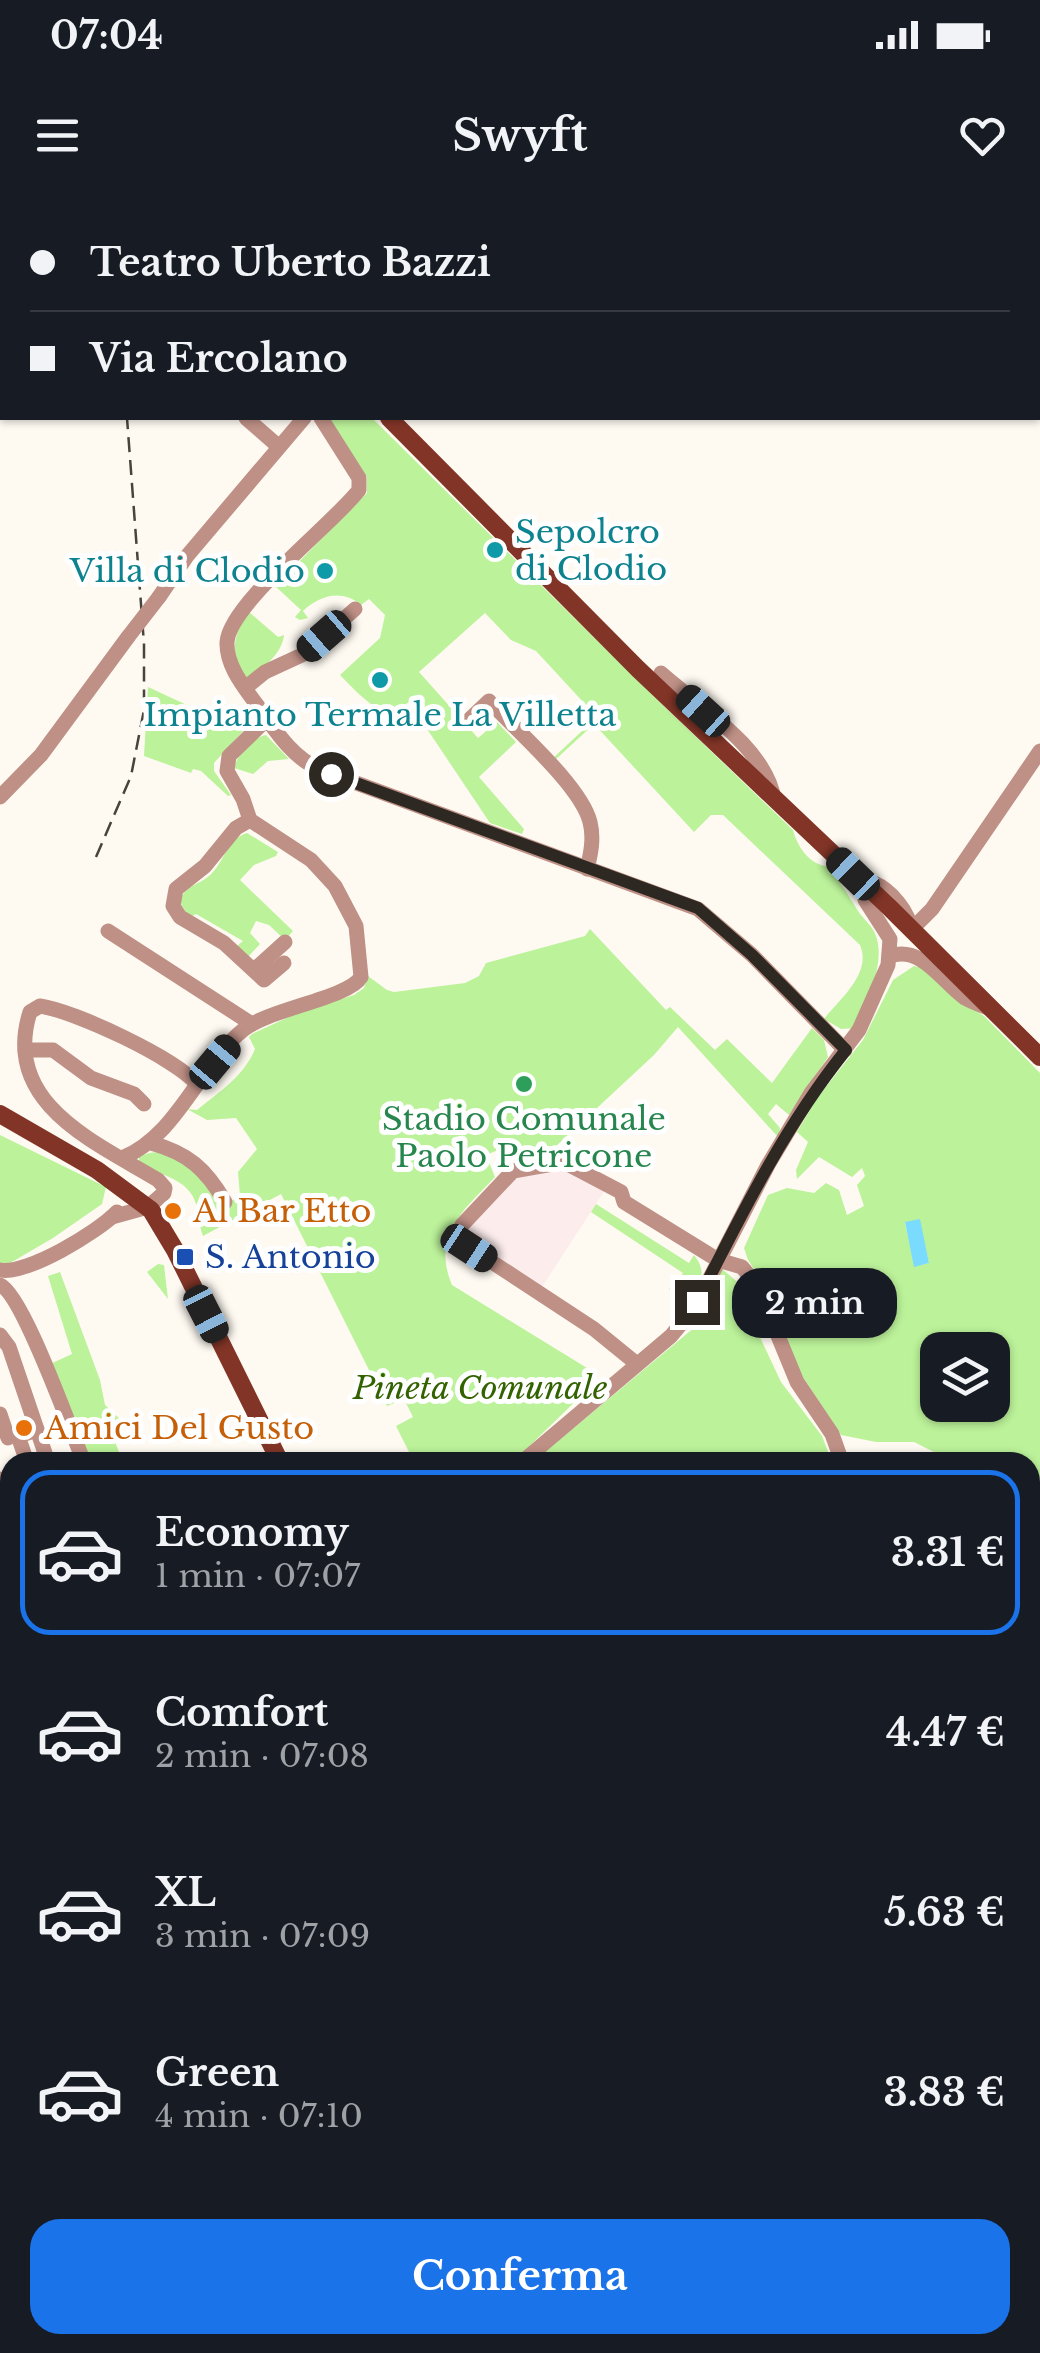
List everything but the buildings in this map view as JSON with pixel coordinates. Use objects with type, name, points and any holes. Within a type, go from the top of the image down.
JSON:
[{"type":"main road","points":[[391,420],[638,669],[1040,1057]]},
{"type":"main road","points":[[0,1114],[116,1182],[148,1207],[168,1238],[275,1452]]},
{"type":"street","points":[[248,420],[278,446]]},
{"type":"street","points":[[0,797],[41,755],[187,556],[302,420]]},
{"type":"street","points":[[321,420],[357,476],[360,488],[254,598],[231,628],[228,642],[229,658],[245,688],[291,750],[314,767],[681,900],[707,915],[846,1050]]},
{"type":"street","points":[[245,688],[265,672],[304,654],[354,610]]},
{"type":"street","points":[[661,672],[747,746],[770,777],[774,799]]},
{"type":"street","points":[[469,720],[489,701],[574,792],[591,826],[587,869]]},
{"type":"street","points":[[122,1158],[151,1143],[236,1036],[252,1024],[359,982],[362,968],[356,926],[335,886],[311,860],[250,820],[226,763],[268,718]]},
{"type":"street","points":[[911,930],[932,909],[1040,751]]},
{"type":"street","points":[[250,820],[236,828],[206,866],[179,885],[173,901],[180,916],[224,943],[264,980],[284,963]]},
{"type":"street","points":[[534,1452],[685,1322],[802,1107],[862,1024],[889,960],[887,932],[864,897],[867,887]]},
{"type":"street","points":[[108,930],[252,1024]]},
{"type":"street","points":[[254,970],[285,942]]},
{"type":"street","points":[[889,960],[902,953],[916,957],[964,997],[995,1012]]},
{"type":"street","points":[[0,1270],[23,1268],[112,1217],[148,1207],[164,1192],[164,1185],[92,1140],[50,1106],[29,1077],[25,1050],[30,1012],[44,1007],[166,1058],[198,1084]]},
{"type":"street","points":[[25,1050],[52,1050],[86,1074],[134,1094],[144,1104]]},
{"type":"street","points":[[151,1143],[198,1164],[225,1202]]},
{"type":"street","points":[[637,1364],[604,1336],[466,1245],[460,1230],[513,1170],[564,1162],[622,1192],[624,1202],[718,1260],[742,1267],[753,1278],[796,1382],[832,1434],[838,1452]]},
{"type":"street","points":[[112,1217],[116,1182]]},
{"type":"street","points":[[112,1217],[133,1194]]},
{"type":"street","points":[[5,1287],[34,1339],[80,1452]]},
{"type":"street","points":[[0,1335],[45,1452]]},
{"type":"street","points":[[0,1414],[9,1439],[37,1430]]},
{"type":"shaded area","points":[[564,1168],[605,1190],[540,1290],[468,1243],[465,1225],[515,1176]]},
{"type":"green space","points":[[329,420],[374,420],[793,830],[809,858],[826,866],[876,936],[879,959],[857,1028],[841,1029],[824,1019],[858,975],[863,955],[860,945],[723,815],[711,815],[694,832],[594,724],[554,761],[597,717],[536,651],[511,640],[485,613],[419,672],[478,738],[497,722],[516,742],[479,777],[524,829],[522,834],[490,823],[409,702],[388,713],[365,699],[340,675],[380,638],[385,615],[369,599],[361,605],[346,597],[331,596],[310,605],[303,611],[308,618],[300,620],[295,617],[301,610],[275,586],[367,493],[367,477]]},
{"type":"green space","points":[[249,612],[278,637],[284,635],[276,654],[247,681],[235,646]]},
{"type":"green space","points":[[148,687],[243,731],[214,763],[214,771],[231,795],[201,771],[193,769],[191,773],[144,756]]},
{"type":"green space","points":[[266,735],[289,759],[268,761],[253,774],[234,768],[246,748]]},
{"type":"green space","points":[[247,833],[278,852],[254,865],[240,880],[293,931],[285,940],[269,925],[256,921],[250,933],[260,944],[248,957],[237,946],[243,941],[196,914],[189,918],[180,902],[188,889],[214,871],[235,840]]},
{"type":"green space","name":"Pineta Comunale","points":[[590,929],[666,1010],[670,1007],[715,1050],[727,1039],[772,1083],[812,1028],[824,1040],[828,1057],[789,1115],[776,1104],[768,1114],[780,1128],[778,1137],[678,1027],[654,1055],[541,1160],[523,1164],[503,1148],[486,1155],[495,1177],[462,1212],[448,1238],[447,1267],[452,1285],[587,1368],[589,1388],[523,1452],[409,1452],[396,1426],[413,1417],[404,1399],[387,1406],[281,1194],[203,1236],[196,1204],[187,1189],[139,1164],[139,1157],[164,1153],[176,1158],[197,1175],[220,1207],[240,1196],[238,1172],[257,1149],[236,1118],[207,1120],[187,1109],[197,1110],[238,1075],[255,1049],[249,1037],[252,1034],[302,1011],[354,995],[364,988],[368,976],[394,992],[465,983],[479,976],[486,963],[585,936]]},
{"type":"green space","points":[[914,966],[924,968],[955,997],[984,1016],[1040,1073],[1040,1452],[934,1452],[914,1442],[876,1442],[841,1435],[787,1353],[744,1248],[768,1195],[787,1188],[814,1193],[826,1183],[839,1190],[847,1215],[864,1206],[857,1185],[865,1176],[862,1168],[852,1177],[819,1157],[797,1179],[796,1170],[808,1142],[797,1132],[817,1098],[863,1040],[893,980]],"holes":[[[919,1220],[929,1263],[915,1266],[905,1223]]]},
{"type":"green space","points":[[0,1135],[106,1187],[102,1204],[5,1266],[0,1266]]},
{"type":"green space","points":[[596,1204],[689,1263],[694,1255],[702,1273],[691,1300],[669,1289],[683,1273],[591,1212]]},
{"type":"green space","points":[[158,1264],[164,1265],[168,1299],[147,1272]]},
{"type":"green space","points":[[722,1269],[746,1289],[758,1333],[781,1382],[822,1436],[828,1452],[545,1452],[695,1327]]},
{"type":"green space","points":[[60,1272],[100,1380],[105,1405],[122,1421],[115,1442],[119,1452],[86,1452],[48,1365],[72,1354],[48,1276]]},
{"type":"water","points":[[920,1219],[929,1263],[914,1267],[905,1222]]},
{"type":"railway","points":[[96,857],[131,776],[144,710],[144,644],[127,420]]},
{"type":"place","name":"Sepolcro di Clodio","points":[[495,550]]},
{"type":"place","name":"Villa di Clodio","points":[[325,571]]},
{"type":"place","name":"Impianto Termale La Villetta","points":[[380,680]]},
{"type":"place","name":"Stadio Comunale Paolo Petricone","points":[[524,1084]]},
{"type":"place","name":"Al Bar Etto","points":[[173,1211]]},
{"type":"place","name":"S. Antonio","points":[[185,1257]]},
{"type":"place","name":"Amici Del Gusto","points":[[24,1428]]},
{"type":"route","points":[[331,774],[698,908],[752,955],[846,1050],[811,1093],[768,1165],[697,1302]]}]
